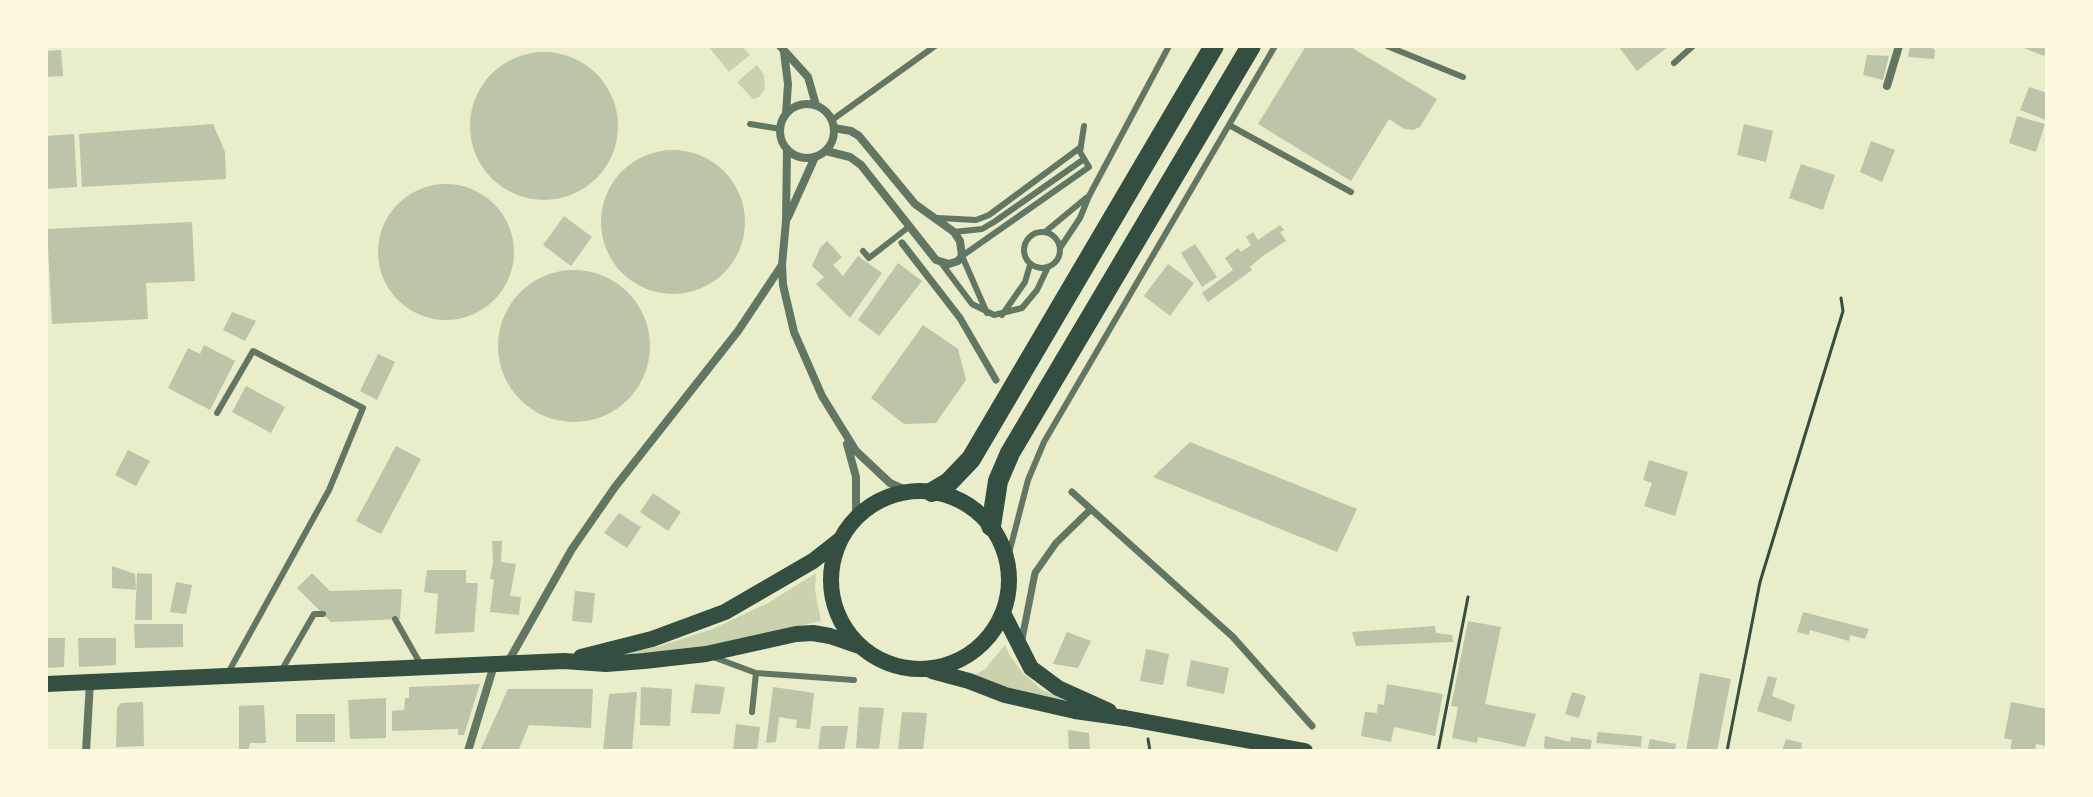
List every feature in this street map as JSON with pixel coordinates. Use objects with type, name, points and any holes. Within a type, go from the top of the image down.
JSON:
[{"type":"highway","points":[[941,487],[971,459],[1214,46]]},
{"type":"highway","points":[[992,516],[998,481],[1010,453],[1251,46]]},
{"type":"main road","points":[[859,646],[843,626],[833,602],[831,577],[835,552],[842,538],[856,515],[882,499],[941,487],[992,516],[1007,561],[1008,590],[1004,615],[988,638],[970,654],[949,665],[926,670]]},
{"type":"main road","points":[[564,661],[652,639],[725,612],[813,561],[842,538]]},
{"type":"main road","points":[[1004,615],[1031,668],[1058,688],[1125,718]]},
{"type":"main road","points":[[46,684],[564,661],[606,664],[706,654],[813,633],[859,646],[879,660],[902,668],[926,670],[1037,703],[1305,751]]},
{"type":"street","points":[[1887,86],[1899,46]]},
{"type":"street","points":[[782,49],[808,77],[816,105]]},
{"type":"street","points":[[782,49],[788,84],[786,113],[781,129],[787,149],[782,265],[783,285],[794,332],[811,374],[856,451],[890,483],[910,492]]},
{"type":"street","points":[[786,113],[805,104],[816,105],[826,111],[833,124],[834,137],[826,151],[815,157],[796,155],[787,149]]},
{"type":"street","points":[[826,151],[850,157],[861,165],[936,260],[942,264],[958,261],[962,256],[960,241],[954,232],[908,197],[859,136],[833,124]]},
{"type":"street","points":[[786,221],[815,157]]},
{"type":"street","points":[[902,243],[960,318],[996,380]]},
{"type":"street","points":[[468,751],[501,664],[572,549],[738,331],[782,265]]},
{"type":"street","points":[[845,435],[856,477],[856,515]]},
{"type":"street","points":[[1072,492],[1233,637],[1312,726]]},
{"type":"street","points":[[1020,650],[1035,573],[1056,543],[1091,509]]},
{"type":"street","points":[[86,751],[90,682]]},
{"type":"lane","points":[[833,124],[935,46]]},
{"type":"lane","points":[[942,264],[972,304],[987,313],[1002,315],[1022,308],[1030,300],[1048,267],[1057,260],[1060,248],[1080,218],[1117,139],[1169,46]]},
{"type":"lane","points":[[1007,561],[1028,480],[1044,442],[1275,46]]},
{"type":"lane","points":[[1387,46],[1463,77]]},
{"type":"lane","points":[[1674,63],[1693,46]]},
{"type":"lane","points":[[750,124],[781,129]]},
{"type":"lane","points":[[1229,125],[1351,192]]},
{"type":"lane","points":[[987,313],[962,256],[1089,167],[1080,152],[1084,126]]},
{"type":"lane","points":[[938,218],[976,220],[989,215],[1081,147]]},
{"type":"lane","points":[[954,232],[982,229],[1084,159]]},
{"type":"lane","points":[[1002,315],[1025,282],[1030,265],[1024,255],[1025,243],[1033,234],[1045,232],[1089,196]]},
{"type":"lane","points":[[863,251],[869,258],[910,226]]},
{"type":"lane","points":[[1045,232],[1055,237],[1060,248]]},
{"type":"lane","points":[[1030,265],[1048,267]]},
{"type":"lane","points":[[217,413],[253,351],[363,408],[329,490],[227,676]]},
{"type":"lane","points":[[279,674],[314,614],[323,614]]},
{"type":"lane","points":[[395,619],[423,668]]},
{"type":"lane","points":[[706,654],[756,673],[854,680]]},
{"type":"lane","points":[[752,712],[756,673]]},
{"type":"path","points":[[1727,751],[1760,582],[1843,311],[1841,298]]},
{"type":"path","points":[[1438,751],[1468,597]]},
{"type":"green space","points":[[708,46],[742,46],[750,55],[729,72]]},
{"type":"green space","points":[[757,65],[764,75],[765,89],[753,99],[737,82]]},
{"type":"green space","points":[[816,573],[815,590],[821,621],[716,645],[618,658],[618,655],[710,630],[768,603]]},
{"type":"green space","points":[[1005,645],[1023,673],[1042,690],[1074,703],[1008,689],[973,676],[985,669]]},
{"type":"building","points":[[1306,46],[1349,46],[1437,99],[1420,127],[1413,130],[1404,129],[1389,119],[1351,181],[1258,124]]},
{"type":"building","points":[[1618,46],[1669,46],[1637,71]]},
{"type":"building","points":[[1910,46],[1930,46],[1935,50],[1934,59],[1908,57]]},
{"type":"building","points":[[2019,46],[2047,46],[2047,47],[2044,56]]},
{"type":"building","points":[[61,50],[63,76],[46,77],[46,51]]},
{"type":"building","points":[[544,52],[572,58],[596,74],[612,98],[618,126],[612,154],[596,178],[572,194],[544,200],[516,194],[492,178],[476,154],[470,126],[476,98],[492,74],[516,58]]},
{"type":"building","points":[[1867,55],[1889,56],[1883,80],[1863,75]]},
{"type":"building","points":[[2029,87],[2047,93],[2046,120],[2020,110]]},
{"type":"building","points":[[2017,116],[2045,124],[2036,152],[2009,143]]},
{"type":"building","points":[[213,124],[225,152],[226,179],[82,187],[79,134]]},
{"type":"building","points":[[1744,124],[1773,131],[1766,162],[1737,155]]},
{"type":"building","points":[[74,134],[77,187],[46,189],[46,136]]},
{"type":"building","points":[[1871,141],[1895,150],[1882,182],[1860,172]]},
{"type":"building","points":[[673,150],[700,156],[724,171],[739,195],[745,222],[739,249],[724,273],[700,288],[673,294],[646,288],[622,273],[607,249],[601,222],[607,195],[622,171],[646,156]]},
{"type":"building","points":[[1801,164],[1835,175],[1823,210],[1789,198]]},
{"type":"building","points":[[446,184],[472,189],[494,204],[509,226],[514,252],[509,278],[494,300],[472,315],[446,320],[420,315],[398,300],[383,278],[378,252],[383,226],[398,204],[420,189]]},
{"type":"building","points":[[564,216],[592,237],[571,266],[543,245]]},
{"type":"building","points":[[192,222],[195,281],[146,283],[148,319],[52,324],[47,229]]},
{"type":"building","points":[[1280,225],[1284,230],[1280,232],[1286,241],[1264,255],[1250,267],[1252,270],[1208,302],[1202,293],[1233,270],[1225,258],[1238,248],[1241,252],[1251,245],[1246,237],[1253,232],[1258,240]]},
{"type":"building","points":[[827,241],[842,257],[833,265],[843,276],[858,256],[882,273],[850,318],[816,284],[824,277],[812,266],[820,248]]},
{"type":"building","points":[[1195,244],[1217,277],[1202,287],[1181,253]]},
{"type":"building","points":[[898,263],[922,281],[879,336],[858,320]]},
{"type":"building","points":[[1168,264],[1194,283],[1170,316],[1144,296]]},
{"type":"building","points":[[574,270],[603,276],[628,292],[644,317],[650,346],[644,375],[628,400],[603,416],[574,422],[545,416],[520,400],[504,375],[498,346],[504,317],[520,292],[545,276]]},
{"type":"building","points":[[232,312],[256,321],[245,341],[223,330]]},
{"type":"building","points":[[923,325],[958,349],[966,380],[936,423],[904,424],[871,398]]},
{"type":"building","points":[[204,345],[235,361],[210,410],[168,388],[188,348],[200,354]]},
{"type":"building","points":[[378,354],[395,362],[377,400],[360,391]]},
{"type":"building","points":[[246,386],[285,407],[271,433],[232,412]]},
{"type":"building","points":[[1190,442],[1357,509],[1337,552],[1153,477]]},
{"type":"building","points":[[396,446],[421,459],[381,534],[356,521]]},
{"type":"building","points":[[128,450],[150,461],[136,486],[115,475]]},
{"type":"building","points":[[1649,460],[1688,472],[1675,516],[1644,506],[1652,483],[1643,480]]},
{"type":"building","points":[[653,493],[681,512],[668,531],[640,512]]},
{"type":"building","points":[[619,513],[641,527],[627,548],[604,533]]},
{"type":"building","points":[[492,541],[502,541],[501,562],[516,564],[510,596],[521,597],[519,615],[490,612],[494,580],[490,579]]},
{"type":"building","points":[[112,566],[135,574],[136,590],[112,588]]},
{"type":"building","points":[[427,570],[466,570],[466,583],[478,583],[474,632],[435,634],[438,594],[424,592]]},
{"type":"building","points":[[137,573],[152,574],[152,620],[135,620]]},
{"type":"building","points":[[312,573],[330,591],[402,589],[400,619],[331,622],[297,588]]},
{"type":"building","points":[[176,582],[192,585],[186,614],[170,612]]},
{"type":"building","points":[[575,591],[595,593],[592,623],[572,621]]},
{"type":"building","points":[[1803,612],[1869,629],[1865,639],[1850,635],[1849,641],[1810,630],[1809,635],[1797,632]]},
{"type":"building","points":[[1468,621],[1501,627],[1485,704],[1536,714],[1525,747],[1478,737],[1477,743],[1452,738],[1458,707],[1451,706]]},
{"type":"building","points":[[134,624],[183,624],[183,647],[135,648]]},
{"type":"building","points":[[1435,626],[1436,633],[1452,635],[1453,642],[1356,646],[1352,632]]},
{"type":"building","points":[[1067,632],[1091,641],[1078,668],[1053,664]]},
{"type":"building","points":[[46,638],[65,638],[64,667],[46,668]]},
{"type":"building","points":[[78,638],[116,638],[116,665],[79,667]]},
{"type":"building","points":[[1146,649],[1169,654],[1163,685],[1140,681]]},
{"type":"building","points":[[1191,660],[1229,668],[1224,694],[1186,686]]},
{"type":"building","points":[[1700,673],[1731,679],[1717,751],[1686,751]]},
{"type":"building","points":[[1768,676],[1777,678],[1772,696],[1795,705],[1791,722],[1757,711]]},
{"type":"building","points":[[480,684],[464,735],[458,735],[458,729],[392,731],[392,711],[404,710],[409,687]]},
{"type":"building","points":[[695,684],[725,687],[720,714],[691,713]]},
{"type":"building","points":[[1387,684],[1443,694],[1435,736],[1394,727],[1391,742],[1361,736],[1365,712],[1377,713],[1378,704],[1384,705]]},
{"type":"building","points":[[641,687],[672,689],[670,726],[640,725]]},
{"type":"building","points":[[773,687],[814,693],[810,729],[796,728],[797,720],[779,717],[776,742],[766,743]]},
{"type":"building","points":[[508,689],[593,689],[591,728],[529,725],[518,751],[480,751]]},
{"type":"building","points":[[637,692],[632,751],[603,751],[609,694]]},
{"type":"building","points":[[1572,692],[1586,696],[1579,718],[1565,714]]},
{"type":"building","points":[[386,698],[386,738],[350,739],[348,700]]},
{"type":"building","points":[[143,702],[144,746],[116,747],[117,708],[121,703]]},
{"type":"building","points":[[2011,702],[2047,709],[2047,746],[2036,744],[2035,751],[2010,751],[2012,740],[2004,738]]},
{"type":"building","points":[[264,705],[266,743],[250,743],[248,751],[239,751],[239,706]]},
{"type":"building","points":[[859,707],[884,708],[879,749],[856,748]]},
{"type":"building","points":[[902,712],[927,713],[923,751],[898,750]]},
{"type":"building","points":[[296,714],[335,714],[335,742],[296,742]]},
{"type":"building","points":[[736,724],[760,727],[757,751],[733,751]]},
{"type":"building","points":[[821,726],[848,726],[844,751],[818,751]]},
{"type":"building","points":[[1068,730],[1089,733],[1090,751],[1069,751]]},
{"type":"building","points":[[1598,732],[1642,736],[1641,747],[1596,743]]},
{"type":"building","points":[[1545,736],[1570,742],[1571,737],[1592,740],[1590,751],[1547,751],[1544,747]]},
{"type":"building","points":[[1650,739],[1676,744],[1675,751],[1647,751]]},
{"type":"building","points":[[1786,739],[1802,743],[1801,751],[1782,751]]}]
